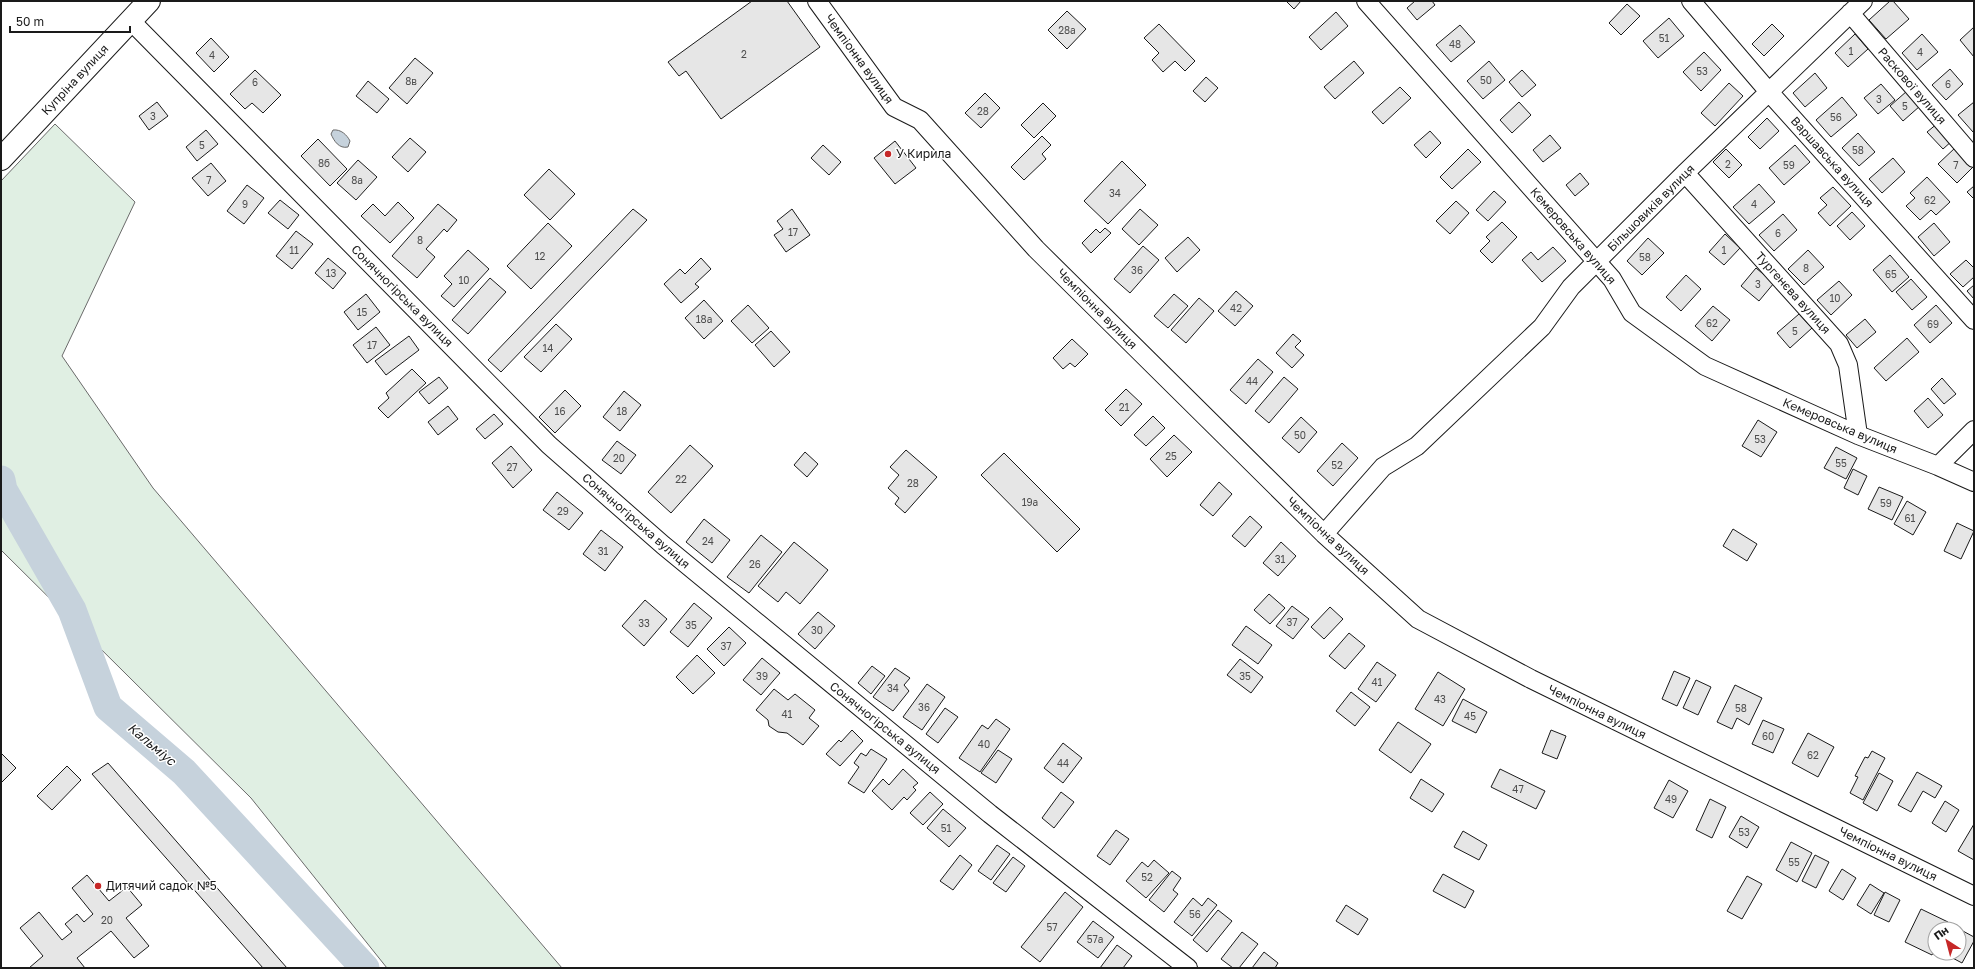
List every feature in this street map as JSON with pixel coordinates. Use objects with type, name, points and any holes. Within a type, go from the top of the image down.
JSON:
[{"type":"main road","name":"Купріна вулиця","points":[[2,157],[149,1]]},
{"type":"street","name":"Чемпіонна вулиця","points":[[817,1],[894,107],[920,120],[1036,249],[1324,534],[1418,619],[1531,679],[1974,896]]},
{"type":"street","name":"Кемеровська вулиця","points":[[1366,1],[1612,279],[1632,313],[1705,366],[1858,435],[1938,466],[1974,482]]},
{"type":"street","name":"Варшавська вулиця","points":[[1691,1],[1769,92],[1974,320]]},
{"type":"street","name":"Більшовиків вулиця","points":[[1324,534],[1383,467],[1417,446],[1542,326],[1571,287],[1685,173],[1863,1]]},
{"type":"street","name":"Раскової вулиця","points":[[1850,13],[1974,158]]},
{"type":"street","name":"Сонячногірська вулиця","points":[[130,20],[549,445],[663,545],[990,814],[1188,968]]},
{"type":"street","name":"Тургенєва вулиця","points":[[1685,173],[1839,344],[1848,366],[1858,435]]},
{"type":"street","points":[[1938,466],[1974,430]]},
{"type":"green space","points":[[55,124],[135,202],[62,356],[153,488],[562,968],[387,968],[251,798],[1,550],[1,181]]},
{"type":"shaded area","points":[[333,130],[341,131],[347,137],[350,141],[348,147],[339,146],[335,142],[331,134]]},
{"type":"building","points":[[752,1],[787,1],[820,47],[721,119],[686,71],[679,76],[668,62]]},
{"type":"building","points":[[1286,1],[1301,1],[1294,9]]},
{"type":"building","points":[[1415,1],[1432,1],[1435,5],[1417,20],[1407,8]]},
{"type":"building","points":[[1890,1],[1893,1],[1909,19],[1886,39],[1869,20]]},
{"type":"building","points":[[1627,4],[1640,16],[1621,35],[1609,23]]},
{"type":"building","points":[[1067,11],[1086,29],[1067,49],[1048,30]]},
{"type":"building","points":[[1336,12],[1348,26],[1321,50],[1309,37]]},
{"type":"building","points":[[1669,18],[1684,36],[1658,58],[1643,41]]},
{"type":"building","points":[[1159,24],[1195,61],[1185,71],[1175,61],[1163,72],[1152,60],[1159,53],[1144,38]]},
{"type":"building","points":[[1772,24],[1784,36],[1764,56],[1752,44]]},
{"type":"building","points":[[1460,25],[1475,42],[1451,62],[1436,45]]},
{"type":"building","points":[[1974,27],[1974,57],[1960,40]]},
{"type":"building","points":[[1855,34],[1868,49],[1848,67],[1835,53]]},
{"type":"building","points":[[1922,34],[1938,52],[1917,70],[1902,53]]},
{"type":"building","points":[[211,38],[229,57],[214,72],[196,53]]},
{"type":"building","points":[[1704,52],[1721,70],[1701,91],[1683,72]]},
{"type":"building","points":[[415,58],[433,73],[407,104],[389,88]]},
{"type":"building","points":[[1354,61],[1364,73],[1335,99],[1324,87]]},
{"type":"building","points":[[1489,61],[1505,80],[1483,99],[1467,81]]},
{"type":"building","points":[[1950,69],[1963,84],[1946,100],[1932,85]]},
{"type":"building","points":[[255,70],[281,95],[263,113],[252,103],[245,109],[230,94]]},
{"type":"building","points":[[1522,70],[1536,85],[1522,97],[1509,82]]},
{"type":"building","points":[[1815,73],[1827,88],[1805,107],[1793,93]]},
{"type":"building","points":[[1206,77],[1218,88],[1205,102],[1193,91]]},
{"type":"building","points":[[368,81],[389,99],[377,113],[356,96]]},
{"type":"building","points":[[1729,83],[1743,96],[1715,126],[1701,113]]},
{"type":"building","points":[[1881,84],[1895,100],[1878,114],[1864,98]]},
{"type":"building","points":[[1400,87],[1411,98],[1383,124],[1372,112]]},
{"type":"building","points":[[1907,91],[1920,106],[1903,121],[1890,106]]},
{"type":"building","points":[[985,93],[1000,108],[981,128],[965,113]]},
{"type":"building","points":[[1842,97],[1857,115],[1831,137],[1816,120]]},
{"type":"building","points":[[157,102],[168,116],[149,130],[139,116]]},
{"type":"building","points":[[1519,102],[1531,115],[1512,133],[1500,120]]},
{"type":"building","points":[[1974,102],[1974,131],[1973,132],[1958,115]]},
{"type":"building","points":[[1043,103],[1056,116],[1034,138],[1021,125]]},
{"type":"building","points":[[1767,118],[1779,131],[1760,149],[1748,137]]},
{"type":"building","points":[[1938,123],[1953,140],[1943,149],[1927,132]]},
{"type":"building","points":[[206,130],[218,144],[197,161],[186,147]]},
{"type":"building","points":[[1430,131],[1441,143],[1426,158],[1414,145]]},
{"type":"building","points":[[1858,133],[1875,152],[1859,166],[1842,148]]},
{"type":"building","points":[[1550,135],[1561,148],[1543,162],[1533,150]]},
{"type":"building","points":[[1042,136],[1051,145],[1042,154],[1046,159],[1024,180],[1011,167]]},
{"type":"building","points":[[410,138],[426,152],[408,172],[392,157]]},
{"type":"building","points":[[318,139],[347,169],[330,186],[301,156]]},
{"type":"building","points":[[895,141],[916,168],[895,184],[874,158]]},
{"type":"building","points":[[823,145],[841,162],[829,175],[811,158]]},
{"type":"building","points":[[1795,145],[1810,162],[1784,185],[1769,168]]},
{"type":"building","points":[[1956,147],[1974,166],[1957,183],[1938,164]]},
{"type":"building","points":[[1468,149],[1481,162],[1452,189],[1440,177]]},
{"type":"building","points":[[1726,149],[1742,165],[1729,178],[1713,162]]},
{"type":"building","points":[[1893,158],[1905,172],[1882,193],[1869,179]]},
{"type":"building","points":[[358,160],[377,177],[356,200],[337,183]]},
{"type":"building","points":[[1122,161],[1146,185],[1108,224],[1084,201]]},
{"type":"building","points":[[211,163],[226,181],[208,196],[192,178]]},
{"type":"building","points":[[549,169],[575,194],[550,220],[524,195]]},
{"type":"building","points":[[1580,173],[1589,184],[1575,196],[1566,185]]},
{"type":"building","points":[[1927,177],[1950,202],[1936,215],[1931,210],[1920,220],[1906,206],[1915,198],[1910,193]]},
{"type":"building","points":[[1759,184],[1775,202],[1749,224],[1733,207]]},
{"type":"building","points":[[247,185],[264,198],[244,224],[227,211]]},
{"type":"building","points":[[1974,186],[1974,199],[1967,192]]},
{"type":"building","points":[[1833,187],[1851,206],[1830,226],[1818,213],[1827,205],[1820,198]]},
{"type":"building","points":[[1494,191],[1506,202],[1488,221],[1476,210]]},
{"type":"building","points":[[280,200],[299,215],[288,229],[268,213]]},
{"type":"building","points":[[1456,201],[1469,213],[1450,234],[1436,221]]},
{"type":"building","points":[[398,202],[414,218],[390,243],[361,216],[373,204],[385,216]]},
{"type":"building","points":[[438,204],[457,220],[447,232],[444,229],[426,249],[435,257],[417,278],[392,256]]},
{"type":"building","points":[[633,209],[647,220],[501,372],[488,360]]},
{"type":"building","points":[[792,209],[810,235],[786,252],[774,235],[783,229],[777,221]]},
{"type":"building","points":[[1140,209],[1158,225],[1139,245],[1122,229]]},
{"type":"building","points":[[1852,212],[1865,226],[1850,240],[1837,226]]},
{"type":"building","points":[[1783,214],[1797,230],[1774,251],[1759,235]]},
{"type":"building","points":[[1502,222],[1517,237],[1492,263],[1480,251],[1490,241],[1486,237]]},
{"type":"building","points":[[548,223],[572,246],[531,289],[507,266]]},
{"type":"building","points":[[1934,223],[1950,242],[1934,256],[1918,237]]},
{"type":"building","points":[[1105,228],[1111,233],[1091,253],[1082,243],[1096,229],[1100,233]]},
{"type":"building","points":[[296,231],[313,244],[292,269],[276,256]]},
{"type":"building","points":[[1725,234],[1740,248],[1724,265],[1709,252]]},
{"type":"building","points":[[1188,237],[1200,250],[1177,272],[1165,258]]},
{"type":"building","points":[[1648,238],[1664,253],[1642,275],[1627,261]]},
{"type":"building","points":[[1143,246],[1159,260],[1130,293],[1114,279]]},
{"type":"building","points":[[1553,247],[1566,261],[1542,282],[1522,260],[1531,252],[1538,260]]},
{"type":"building","points":[[468,250],[489,269],[454,307],[441,296],[452,284],[444,276]]},
{"type":"building","points":[[1808,250],[1824,267],[1804,285],[1788,269]]},
{"type":"building","points":[[1890,255],[1909,277],[1892,292],[1873,270]]},
{"type":"building","points":[[328,258],[346,273],[333,289],[315,273]]},
{"type":"building","points":[[701,258],[711,269],[695,284],[699,287],[681,303],[664,284],[680,269],[685,274]]},
{"type":"building","points":[[1966,260],[1974,268],[1974,277],[1963,287],[1950,274]]},
{"type":"building","points":[[1756,268],[1774,283],[1759,301],[1741,286]]},
{"type":"building","points":[[1686,275],[1701,289],[1681,311],[1666,297]]},
{"type":"building","points":[[490,278],[506,292],[468,334],[452,320]]},
{"type":"building","points":[[1911,279],[1927,297],[1912,310],[1896,292]]},
{"type":"building","points":[[1839,281],[1852,295],[1831,315],[1817,300]]},
{"type":"building","points":[[1974,285],[1974,299],[1967,291]]},
{"type":"building","points":[[1236,291],[1253,306],[1235,326],[1218,311]]},
{"type":"building","points":[[366,294],[380,312],[358,330],[344,312]]},
{"type":"building","points":[[1174,294],[1188,306],[1168,328],[1154,316]]},
{"type":"building","points":[[1199,298],[1214,311],[1186,343],[1171,330]]},
{"type":"building","points":[[704,300],[723,321],[704,339],[685,318]]},
{"type":"building","points":[[748,305],[769,328],[752,343],[731,321]]},
{"type":"building","points":[[1936,305],[1952,323],[1930,343],[1914,325]]},
{"type":"building","points":[[1713,306],[1730,320],[1712,341],[1695,326]]},
{"type":"building","points":[[1799,314],[1812,328],[1790,348],[1777,333]]},
{"type":"building","points":[[1865,319],[1876,332],[1857,348],[1846,335]]},
{"type":"building","points":[[556,324],[572,339],[541,372],[524,357]]},
{"type":"building","points":[[376,327],[390,345],[367,363],[353,345]]},
{"type":"building","points":[[771,331],[790,352],[774,367],[755,345]]},
{"type":"building","points":[[1293,334],[1301,341],[1295,347],[1304,355],[1292,368],[1276,353]]},
{"type":"building","points":[[409,336],[419,350],[386,375],[375,361]]},
{"type":"building","points":[[1907,338],[1919,352],[1886,381],[1874,368]]},
{"type":"building","points":[[1072,339],[1088,354],[1075,367],[1070,363],[1063,369],[1053,358]]},
{"type":"building","points":[[1258,359],[1273,372],[1246,404],[1230,390]]},
{"type":"building","points":[[412,369],[426,383],[388,418],[378,408],[389,398],[386,393]]},
{"type":"building","points":[[439,377],[448,388],[429,404],[419,392]]},
{"type":"building","points":[[1284,377],[1298,389],[1269,423],[1255,411]]},
{"type":"building","points":[[1942,378],[1956,394],[1944,404],[1931,389]]},
{"type":"building","points":[[1126,389],[1142,404],[1121,426],[1105,410]]},
{"type":"building","points":[[565,390],[581,406],[555,433],[539,417]]},
{"type":"building","points":[[624,391],[641,405],[620,431],[603,417]]},
{"type":"building","points":[[1928,398],[1943,415],[1928,428],[1914,411]]},
{"type":"building","points":[[448,406],[458,419],[438,435],[428,422]]},
{"type":"building","points":[[494,414],[503,424],[485,439],[476,429]]},
{"type":"building","points":[[1153,416],[1165,428],[1146,446],[1134,435]]},
{"type":"building","points":[[1301,417],[1317,432],[1299,453],[1282,438]]},
{"type":"building","points":[[1758,420],[1777,432],[1761,457],[1742,446]]},
{"type":"building","points":[[1174,435],[1192,452],[1167,477],[1150,459]]},
{"type":"building","points":[[617,441],[636,455],[621,474],[602,460]]},
{"type":"building","points":[[1342,443],[1358,458],[1333,486],[1317,471]]},
{"type":"building","points":[[690,445],[713,466],[671,513],[648,492]]},
{"type":"building","points":[[511,446],[532,470],[513,488],[492,463]]},
{"type":"building","points":[[1836,447],[1857,458],[1846,479],[1824,468]]},
{"type":"building","points":[[906,450],[937,477],[905,513],[895,504],[899,498],[888,488],[899,475],[890,467]]},
{"type":"building","points":[[805,452],[818,464],[807,477],[794,465]]},
{"type":"building","points":[[1004,453],[1080,529],[1057,552],[981,475]]},
{"type":"building","points":[[1853,469],[1867,476],[1858,495],[1844,488]]},
{"type":"building","points":[[1219,482],[1232,494],[1213,516],[1200,505]]},
{"type":"building","points":[[1879,487],[1903,497],[1892,520],[1868,509]]},
{"type":"building","points":[[557,492],[583,513],[569,530],[543,510]]},
{"type":"building","points":[[1907,501],[1926,512],[1913,535],[1894,524]]},
{"type":"building","points":[[1250,516],[1262,527],[1245,547],[1232,536]]},
{"type":"building","points":[[704,519],[730,540],[712,563],[686,542]]},
{"type":"building","points":[[1957,523],[1974,531],[1961,559],[1944,551]]},
{"type":"building","points":[[1733,529],[1757,544],[1747,561],[1723,546]]},
{"type":"building","points":[[601,530],[623,547],[605,571],[583,554]]},
{"type":"building","points":[[761,535],[782,552],[749,593],[727,577]]},
{"type":"building","points":[[794,542],[828,570],[800,604],[786,592],[778,602],[758,586]]},
{"type":"building","points":[[1281,542],[1296,556],[1278,576],[1263,563]]},
{"type":"building","points":[[1269,594],[1285,608],[1270,624],[1254,610]]},
{"type":"building","points":[[645,600],[667,619],[644,646],[622,626]]},
{"type":"building","points":[[694,603],[712,618],[688,647],[670,632]]},
{"type":"building","points":[[1292,606],[1309,619],[1293,639],[1276,626]]},
{"type":"building","points":[[1330,607],[1343,619],[1324,639],[1311,627]]},
{"type":"building","points":[[818,612],[835,626],[815,649],[798,634]]},
{"type":"building","points":[[1246,626],[1272,645],[1258,664],[1232,645]]},
{"type":"building","points":[[729,627],[746,643],[724,666],[707,649]]},
{"type":"building","points":[[1349,633],[1365,646],[1345,669],[1329,656]]},
{"type":"building","points":[[697,655],[715,673],[693,694],[676,677]]},
{"type":"building","points":[[762,658],[780,673],[761,695],[743,680]]},
{"type":"building","points":[[1240,659],[1263,677],[1251,693],[1227,675]]},
{"type":"building","points":[[1377,662],[1396,675],[1376,702],[1358,689]]},
{"type":"building","points":[[872,666],[885,676],[871,694],[858,683]]},
{"type":"building","points":[[895,668],[910,678],[904,685],[909,691],[893,711],[873,697]]},
{"type":"building","points":[[1674,671],[1690,678],[1677,706],[1662,699]]},
{"type":"building","points":[[1438,672],[1465,689],[1443,726],[1415,709]]},
{"type":"building","points":[[1696,680],[1711,687],[1698,715],[1683,708]]},
{"type":"building","points":[[927,684],[945,697],[922,730],[903,717]]},
{"type":"building","points":[[1735,685],[1762,698],[1749,725],[1737,718],[1732,729],[1717,722]]},
{"type":"building","points":[[774,689],[788,700],[795,694],[815,710],[809,718],[819,726],[803,745],[787,733],[778,732],[769,726],[768,720],[756,710]]},
{"type":"building","points":[[1351,692],[1370,707],[1355,726],[1336,711]]},
{"type":"building","points":[[1463,699],[1487,712],[1476,733],[1452,721]]},
{"type":"building","points":[[945,708],[958,717],[938,743],[926,734]]},
{"type":"building","points":[[996,719],[1010,729],[980,772],[959,758],[982,725],[988,729]]},
{"type":"building","points":[[1763,720],[1784,729],[1773,753],[1752,744]]},
{"type":"building","points":[[1398,722],[1431,744],[1411,773],[1379,750]]},
{"type":"building","points":[[852,730],[863,741],[840,766],[826,754],[839,740],[841,742]]},
{"type":"building","points":[[1551,730],[1566,736],[1557,759],[1542,753]]},
{"type":"building","points":[[1808,733],[1834,747],[1818,777],[1792,763]]},
{"type":"building","points":[[1063,743],[1082,758],[1063,783],[1044,768]]},
{"type":"building","points":[[871,749],[887,759],[864,793],[848,783],[859,767],[854,763],[861,753],[866,756]]},
{"type":"building","points":[[998,750],[1012,759],[996,783],[981,773]]},
{"type":"building","points":[[1872,751],[1885,758],[1863,800],[1850,793],[1858,777],[1855,776],[1865,757],[1868,758]]},
{"type":"building","points":[[1,753],[16,768],[1,783]]},
{"type":"building","points":[[108,763],[287,968],[263,968],[92,774]]},
{"type":"building","points":[[67,766],[81,780],[52,810],[37,796]]},
{"type":"building","points":[[903,769],[918,783],[913,787],[916,790],[907,800],[904,797],[892,810],[872,791],[883,779],[889,785]]},
{"type":"building","points":[[1500,769],[1545,791],[1536,809],[1491,787]]},
{"type":"building","points":[[1917,772],[1942,786],[1935,798],[1923,791],[1911,812],[1898,805]]},
{"type":"building","points":[[1879,773],[1893,781],[1877,811],[1863,803]]},
{"type":"building","points":[[1421,779],[1444,794],[1432,812],[1410,798]]},
{"type":"building","points":[[1669,780],[1688,791],[1673,818],[1654,808]]},
{"type":"building","points":[[930,792],[943,804],[923,825],[910,813]]},
{"type":"building","points":[[1061,792],[1074,802],[1054,828],[1042,818]]},
{"type":"building","points":[[1710,799],[1726,807],[1712,838],[1696,830]]},
{"type":"building","points":[[1945,801],[1959,810],[1946,832],[1932,823]]},
{"type":"building","points":[[943,809],[966,828],[949,847],[927,828]]},
{"type":"building","points":[[1741,816],[1759,827],[1747,848],[1729,837]]},
{"type":"building","points":[[1974,824],[1974,860],[1958,851]]},
{"type":"building","points":[[1116,830],[1129,839],[1110,865],[1097,856]]},
{"type":"building","points":[[1463,831],[1487,845],[1479,860],[1454,847]]},
{"type":"building","points":[[1791,842],[1812,853],[1797,882],[1776,870]]},
{"type":"building","points":[[997,845],[1010,854],[991,880],[978,871]]},
{"type":"building","points":[[960,855],[972,865],[953,890],[940,881]]},
{"type":"building","points":[[1815,855],[1829,862],[1816,888],[1802,881]]},
{"type":"building","points":[[1013,857],[1025,866],[1006,892],[993,883]]},
{"type":"building","points":[[1154,860],[1169,873],[1146,898],[1126,881],[1142,862],[1148,867]]},
{"type":"building","points":[[1842,869],[1856,878],[1843,900],[1829,891]]},
{"type":"building","points":[[1172,871],[1181,878],[1173,890],[1178,894],[1164,912],[1149,900]]},
{"type":"building","points":[[1443,874],[1474,891],[1465,908],[1433,891]]},
{"type":"building","points":[[87,875],[109,901],[127,887],[142,905],[126,918],[149,946],[134,958],[111,931],[77,958],[85,968],[29,968],[43,956],[20,928],[39,912],[62,940],[72,932],[65,924],[77,914],[84,922],[93,914],[72,888]]},
{"type":"building","points":[[1747,876],[1762,884],[1742,919],[1727,911]]},
{"type":"building","points":[[1870,884],[1884,893],[1871,914],[1857,905]]},
{"type":"building","points":[[1065,892],[1083,907],[1040,962],[1021,947]]},
{"type":"building","points":[[1885,892],[1900,900],[1889,922],[1874,915]]},
{"type":"building","points":[[1193,898],[1202,906],[1208,898],[1217,905],[1192,936],[1174,922]]},
{"type":"building","points":[[1346,905],[1368,919],[1358,935],[1336,921]]},
{"type":"building","points":[[1921,909],[1946,921],[1927,921],[1927,953],[1905,942]]},
{"type":"building","points":[[1218,910],[1232,921],[1207,952],[1193,940]]},
{"type":"building","points":[[1093,921],[1114,937],[1098,958],[1077,942]]},
{"type":"building","points":[[1242,932],[1258,944],[1239,968],[1233,968],[1221,959]]},
{"type":"building","points":[[1967,933],[1974,937],[1974,941],[1967,954]]},
{"type":"building","points":[[1117,945],[1132,956],[1123,968],[1100,968]]},
{"type":"building","points":[[1264,952],[1278,963],[1275,968],[1252,968]]},
{"type":"waterway","name":"Кальміус","points":[[1,480],[3,490],[72,610],[108,707],[184,772],[365,968]]},
{"type":"place","name":"У Кирила","points":[[888,154]]},
{"type":"place","name":"Дитячий садок №5","points":[[98,886]]}]
